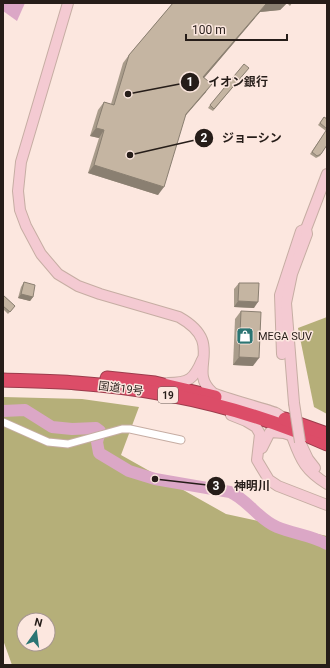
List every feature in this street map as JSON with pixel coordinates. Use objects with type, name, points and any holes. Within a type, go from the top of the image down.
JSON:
[{"type":"highway","name":"国道19号","points":[[3,374],[73,374],[155,383],[282,417],[327,434]]},
{"type":"highway","name":"国道19号","points":[[3,380],[76,383],[164,394],[229,409],[327,444]]},
{"type":"street","points":[[68,3],[39,96],[19,171],[18,191],[20,210],[26,226],[41,254],[58,274],[78,286],[179,317],[192,324],[201,335],[205,347],[203,358],[203,379],[213,394],[276,412],[282,417]]},
{"type":"street","points":[[326,481],[312,473],[300,460],[280,333],[280,295],[296,241],[301,231],[306,229],[327,174]]},
{"type":"street","points":[[155,383],[187,381],[196,374],[203,358]]},
{"type":"street","points":[[164,394],[174,403],[231,415],[246,421],[256,428],[260,434],[257,460],[269,480],[278,486],[327,505]]},
{"type":"street","points":[[3,422],[48,442],[68,444],[122,429],[130,429],[181,440]]},
{"type":"street","points":[[327,448],[284,433],[270,432],[265,440],[261,455],[266,471],[279,482],[298,491],[327,501]]},
{"type":"shaded area","points":[[3,3],[25,3],[17,21],[3,11]]},
{"type":"shaded area","points":[[327,317],[327,414],[314,407],[298,328]]},
{"type":"shaded area","points":[[3,397],[82,399],[139,407],[121,455],[226,514],[327,536],[327,665],[12,665],[3,640]]},
{"type":"building","points":[[173,3],[278,3],[266,4],[203,77],[212,84],[186,114],[164,187],[94,165],[104,130],[96,128],[104,102],[114,105],[129,55]]},
{"type":"building","points":[[244,64],[249,68],[214,109],[210,105]]},
{"type":"building","points":[[324,117],[327,119],[327,129],[320,123]]},
{"type":"building","points":[[327,129],[327,145],[321,154],[317,156],[312,152]]},
{"type":"building","points":[[24,282],[35,285],[33,297],[21,294]]},
{"type":"building","points":[[239,283],[259,283],[258,302],[238,301]]},
{"type":"building","points":[[3,295],[15,306],[10,312],[3,306]]},
{"type":"building","points":[[241,311],[261,312],[259,358],[239,357]]},
{"type":"waterway","points":[[3,411],[25,410],[52,427],[72,429],[96,428],[100,431],[97,442],[99,453],[129,471],[155,479],[230,492],[236,495],[270,524],[327,544]]},
{"type":"place","name":"イオン銀行","points":[[128,94]]},
{"type":"place","name":"ジョーシン","points":[[130,155]]},
{"type":"place","name":"MEGA SUV","points":[[245,336]]},
{"type":"place","name":"神明川","points":[[155,479]]}]
